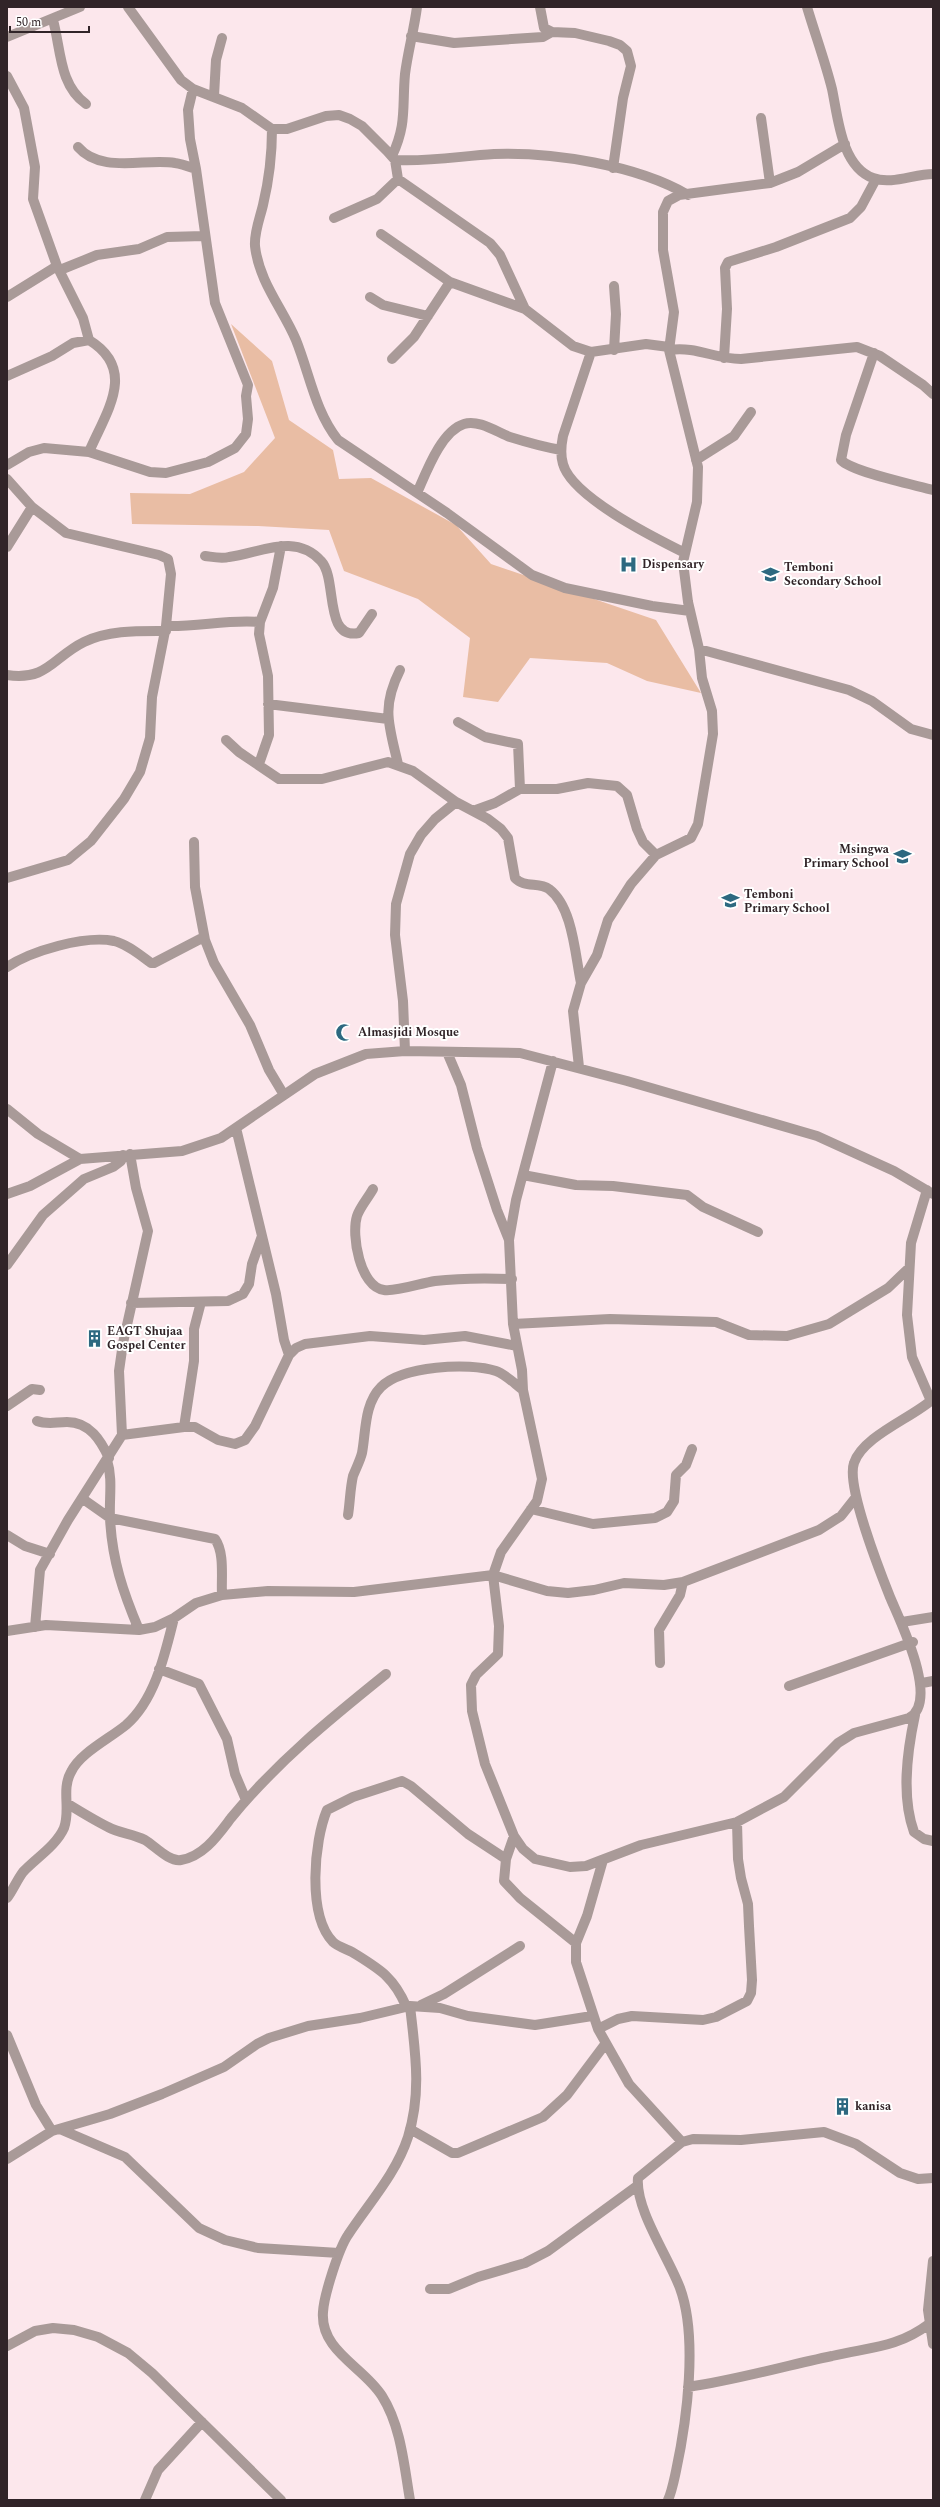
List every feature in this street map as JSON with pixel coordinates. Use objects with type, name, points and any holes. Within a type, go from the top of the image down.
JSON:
[{"type":"street","points":[[7,37],[53,20],[80,7]]},
{"type":"street","points":[[128,7],[181,80],[193,89],[242,108],[272,129],[288,129],[326,116],[339,114],[362,126],[393,158],[398,179],[490,244],[500,255],[525,309]]},
{"type":"street","points":[[393,158],[404,122],[405,75],[411,36],[418,7]]},
{"type":"street","points":[[540,7],[544,28],[552,32],[575,33],[593,37],[620,45],[627,51],[631,66],[623,98],[613,168]]},
{"type":"street","points":[[807,7],[832,89],[838,128],[844,144],[856,166],[866,175],[876,179],[896,179],[920,174],[933,174]]},
{"type":"street","points":[[53,20],[67,83],[75,96],[86,104]]},
{"type":"street","points":[[411,36],[454,43],[543,37],[552,32]]},
{"type":"street","points":[[214,96],[216,60],[222,38]]},
{"type":"street","points":[[7,76],[24,108],[34,166],[33,199],[59,268],[83,318],[89,340]]},
{"type":"street","points":[[7,465],[29,452],[44,448],[89,452],[150,472],[166,473],[208,462],[221,456],[238,445],[246,434],[248,419],[246,396],[248,385],[215,303],[204,236],[196,169],[190,139],[188,110],[193,89]]},
{"type":"street","points":[[761,118],[770,183]]},
{"type":"street","points":[[272,129],[271,164],[256,233],[255,247],[271,294],[295,339],[326,425],[338,440],[417,493],[532,575],[565,588],[652,606],[690,611]]},
{"type":"street","points":[[578,1068],[573,1011],[580,983],[596,955],[608,920],[632,884],[656,856],[691,838],[698,824],[713,734],[712,711],[702,678],[699,649],[690,611],[684,573],[685,553],[697,502],[696,460],[682,409],[669,349],[674,312],[663,250],[663,212],[668,201],[673,197],[770,183],[798,172],[844,144]]},
{"type":"street","points":[[78,148],[91,158],[115,163],[176,163],[196,169]]},
{"type":"street","points":[[393,158],[427,160],[495,154],[541,155],[572,158],[662,182],[688,195]]},
{"type":"street","points":[[334,218],[377,199],[398,179]]},
{"type":"street","points":[[724,358],[727,309],[725,268],[728,262],[776,247],[850,218],[861,207],[876,179]]},
{"type":"street","points":[[381,234],[450,282],[525,309],[573,346],[591,352],[614,350],[646,344],[669,349],[685,347],[724,358],[779,356],[857,347],[874,353],[923,385],[933,394]]},
{"type":"street","points":[[7,297],[59,268],[97,255],[139,249],[166,237],[204,236]]},
{"type":"street","points":[[392,359],[414,337],[450,282]]},
{"type":"street","points":[[614,286],[616,314],[614,350]]},
{"type":"street","points":[[370,297],[383,305],[428,316]]},
{"type":"street","points":[[7,376],[52,356],[73,343],[89,340],[102,348],[109,356],[115,374],[114,393],[89,452]]},
{"type":"street","points":[[591,352],[571,408],[561,450],[563,465],[599,504],[685,553]]},
{"type":"street","points":[[874,353],[846,435],[841,460],[845,464],[933,490]]},
{"type":"street","points":[[696,460],[729,441],[741,430],[751,412]]},
{"type":"street","points":[[417,493],[439,446],[454,430],[464,423],[477,424],[510,437],[561,450]]},
{"type":"street","points":[[7,479],[32,507],[66,533],[159,555],[168,559],[171,574],[166,628],[152,697],[150,738],[140,772],[124,799],[91,841],[68,860],[7,878]]},
{"type":"street","points":[[7,547],[32,507]]},
{"type":"street","points":[[258,764],[269,740],[268,676],[259,634],[260,622],[273,588],[281,546]]},
{"type":"street","points":[[205,556],[227,558],[281,546],[299,547],[321,560],[330,583],[334,614],[339,626],[344,632],[351,635],[359,634],[372,614]]},
{"type":"street","points":[[7,675],[20,677],[43,672],[82,643],[103,635],[235,622],[260,622]]},
{"type":"street","points":[[699,649],[849,690],[872,701],[911,729],[933,735]]},
{"type":"street","points":[[398,764],[388,719],[388,698],[400,670]]},
{"type":"street","points":[[268,704],[388,719]]},
{"type":"street","points":[[458,722],[485,737],[518,744],[520,789]]},
{"type":"street","points":[[226,740],[279,779],[291,780],[341,776],[379,763],[398,764],[426,779],[456,802],[488,819],[508,838],[513,872],[519,882],[547,888],[563,906],[580,983]]},
{"type":"street","points":[[473,811],[495,803],[520,789],[557,789],[588,783],[617,786],[627,794],[637,829],[643,842],[656,856]]},
{"type":"street","points":[[405,1051],[403,1001],[395,946],[396,904],[410,854],[421,835],[435,819],[456,802]]},
{"type":"street","points":[[194,842],[195,886],[204,937],[214,963],[250,1025],[269,1070],[284,1095]]},
{"type":"street","points":[[7,967],[22,958],[45,950],[95,940],[121,943],[154,963],[204,937]]},
{"type":"street","points":[[7,1194],[30,1186],[80,1159],[182,1151],[221,1138],[315,1074],[366,1054],[405,1051],[520,1053],[553,1061],[817,1136],[894,1171],[930,1192],[911,1243],[907,1315],[912,1358],[932,1400],[862,1448],[854,1462],[852,1472],[856,1497],[879,1569],[902,1622],[913,1642],[922,1683],[923,1699],[915,1715],[908,1760],[907,1786],[910,1815],[914,1832],[924,1839],[933,1841]]},
{"type":"street","points":[[447,1052],[461,1085],[477,1148],[497,1210],[509,1240]]},
{"type":"street","points":[[553,1061],[523,1175],[509,1240],[513,1324],[523,1390],[542,1479],[537,1501],[501,1552],[493,1575],[499,1626],[498,1654],[476,1675],[471,1684],[472,1711],[485,1764],[514,1836],[523,1849],[535,1859],[570,1867],[586,1866],[642,1845],[737,1822],[784,1798],[838,1743],[854,1733],[915,1715]]},
{"type":"street","points":[[8,1112],[38,1134],[80,1159]]},
{"type":"street","points":[[236,1128],[276,1294],[284,1340],[289,1355]]},
{"type":"street","points":[[7,1265],[43,1215],[84,1180],[113,1167],[127,1155]]},
{"type":"street","points":[[35,1627],[40,1570],[68,1520],[83,1499],[122,1435],[119,1371],[131,1303],[148,1231],[127,1155]]},
{"type":"street","points":[[523,1175],[576,1185],[613,1186],[687,1195],[703,1207],[758,1232]]},
{"type":"street","points":[[373,1190],[357,1216],[356,1248],[364,1273],[372,1286],[384,1290],[444,1281],[512,1279]]},
{"type":"street","points":[[131,1303],[178,1300],[201,1302],[228,1301],[243,1294],[248,1284],[252,1264],[262,1236]]},
{"type":"street","points":[[513,1324],[610,1319],[716,1322],[749,1335],[787,1336],[829,1324],[888,1288],[909,1268]]},
{"type":"street","points":[[184,1426],[194,1361],[194,1329],[201,1302]]},
{"type":"street","points":[[122,1435],[184,1426],[195,1427],[218,1440],[235,1444],[245,1440],[255,1426],[289,1355],[296,1348],[305,1344],[370,1336],[424,1340],[465,1336],[517,1346]]},
{"type":"street","points":[[348,1516],[353,1476],[362,1451],[367,1415],[382,1387],[399,1376],[431,1369],[461,1366],[480,1367],[498,1371],[523,1390]]},
{"type":"street","points":[[7,1406],[32,1389],[40,1390]]},
{"type":"street","points":[[37,1421],[47,1424],[68,1422],[83,1426],[99,1437],[108,1459],[110,1470],[110,1518],[119,1581],[139,1630]]},
{"type":"street","points":[[531,1509],[593,1524],[655,1518],[667,1512],[674,1501],[676,1475],[686,1465],[692,1449]]},
{"type":"street","points":[[7,1631],[35,1627],[79,1625],[139,1630],[155,1627],[174,1618],[196,1603],[222,1595],[268,1591],[354,1592],[493,1575],[547,1591],[568,1593],[594,1590],[624,1583],[664,1585],[683,1582],[819,1530],[841,1516],[856,1497]]},
{"type":"street","points":[[83,1499],[110,1518],[215,1539],[222,1553],[220,1572],[222,1595]]},
{"type":"street","points":[[7,1535],[25,1546],[50,1554]]},
{"type":"street","points":[[660,1663],[659,1630],[680,1595],[683,1582]]},
{"type":"street","points":[[902,1622],[933,1617]]},
{"type":"street","points":[[7,1898],[22,1873],[55,1841],[63,1830],[68,1804],[65,1790],[70,1772],[82,1757],[128,1724],[145,1701],[159,1669],[174,1618]]},
{"type":"street","points":[[789,1686],[913,1642]]},
{"type":"street","points":[[159,1669],[199,1684],[203,1690],[227,1739],[235,1774],[246,1800]]},
{"type":"street","points":[[68,1804],[108,1827],[144,1840],[169,1856],[180,1860],[200,1853],[264,1779],[294,1750],[386,1674]]},
{"type":"street","points":[[922,1683],[933,1681]]},
{"type":"street","points":[[410,2500],[400,2444],[386,2405],[370,2382],[341,2355],[329,2338],[323,2321],[323,2310],[340,2253],[348,2235],[390,2176],[410,2129],[416,2107],[417,2063],[408,2006],[398,1989],[388,1976],[333,1942],[323,1924],[318,1904],[316,1858],[323,1821],[328,1810],[353,1797],[402,1781],[411,1786],[468,1834],[506,1859]]},
{"type":"street","points":[[598,2029],[618,2019],[632,2016],[676,2017],[690,2020],[710,2019],[747,2001],[751,1993],[752,1980],[748,1904],[739,1865],[737,1822]]},
{"type":"street","points":[[514,1836],[506,1859],[504,1881],[508,1887],[576,1943]]},
{"type":"street","points":[[603,1860],[587,1916],[576,1943],[576,1962],[592,2016],[629,2084],[682,2142]]},
{"type":"street","points":[[421,2005],[444,1994],[520,1946]]},
{"type":"street","points":[[7,2158],[57,2130],[110,2114],[224,2067],[257,2044],[284,2032],[308,2026],[391,2012],[408,2006],[421,2005],[468,2016],[535,2025],[592,2016]]},
{"type":"street","points":[[7,2035],[36,2105],[57,2130],[125,2157],[199,2228],[225,2240],[258,2248],[340,2253]]},
{"type":"street","points":[[410,2129],[452,2153],[458,2153],[543,2117],[567,2095],[606,2043]]},
{"type":"street","points":[[668,2500],[679,2454],[688,2387],[688,2319],[680,2288],[651,2226],[637,2186],[638,2178],[682,2142],[693,2139],[741,2140],[824,2132],[856,2144],[900,2173],[918,2179],[933,2178]]},
{"type":"street","points":[[430,2289],[449,2288],[478,2276],[525,2263],[548,2251],[637,2186]]},
{"type":"street","points":[[933,2261],[928,2310],[933,2344]]},
{"type":"street","points":[[688,2387],[734,2380],[833,2355],[891,2345],[914,2335],[930,2324]]},
{"type":"street","points":[[7,2345],[35,2331],[53,2328],[74,2330],[98,2337],[128,2353],[202,2422],[281,2500]]},
{"type":"street","points":[[145,2500],[158,2470],[202,2422]]},
{"type":"shaded area","points":[[231,324],[272,361],[289,420],[333,450],[339,479],[371,478],[456,525],[491,564],[656,620],[701,693],[647,681],[607,663],[530,658],[498,702],[463,697],[470,638],[418,599],[344,571],[329,530],[258,526],[132,524],[130,493],[190,494],[244,472],[275,438]]},
{"type":"place","name":"Dispensary","points":[[629,564]]},
{"type":"place","name":"Temboni Secondary School","points":[[771,574]]},
{"type":"place","name":"Msingwa Primary School","points":[[902,856]]},
{"type":"place","name":"Temboni Primary School","points":[[731,901]]},
{"type":"place","name":"Almasjidi Mosque","points":[[345,1032]]},
{"type":"place","name":"EAGT Shujaa Gospel Center","points":[[94,1338]]},
{"type":"place","name":"kanisa","points":[[842,2106]]}]
